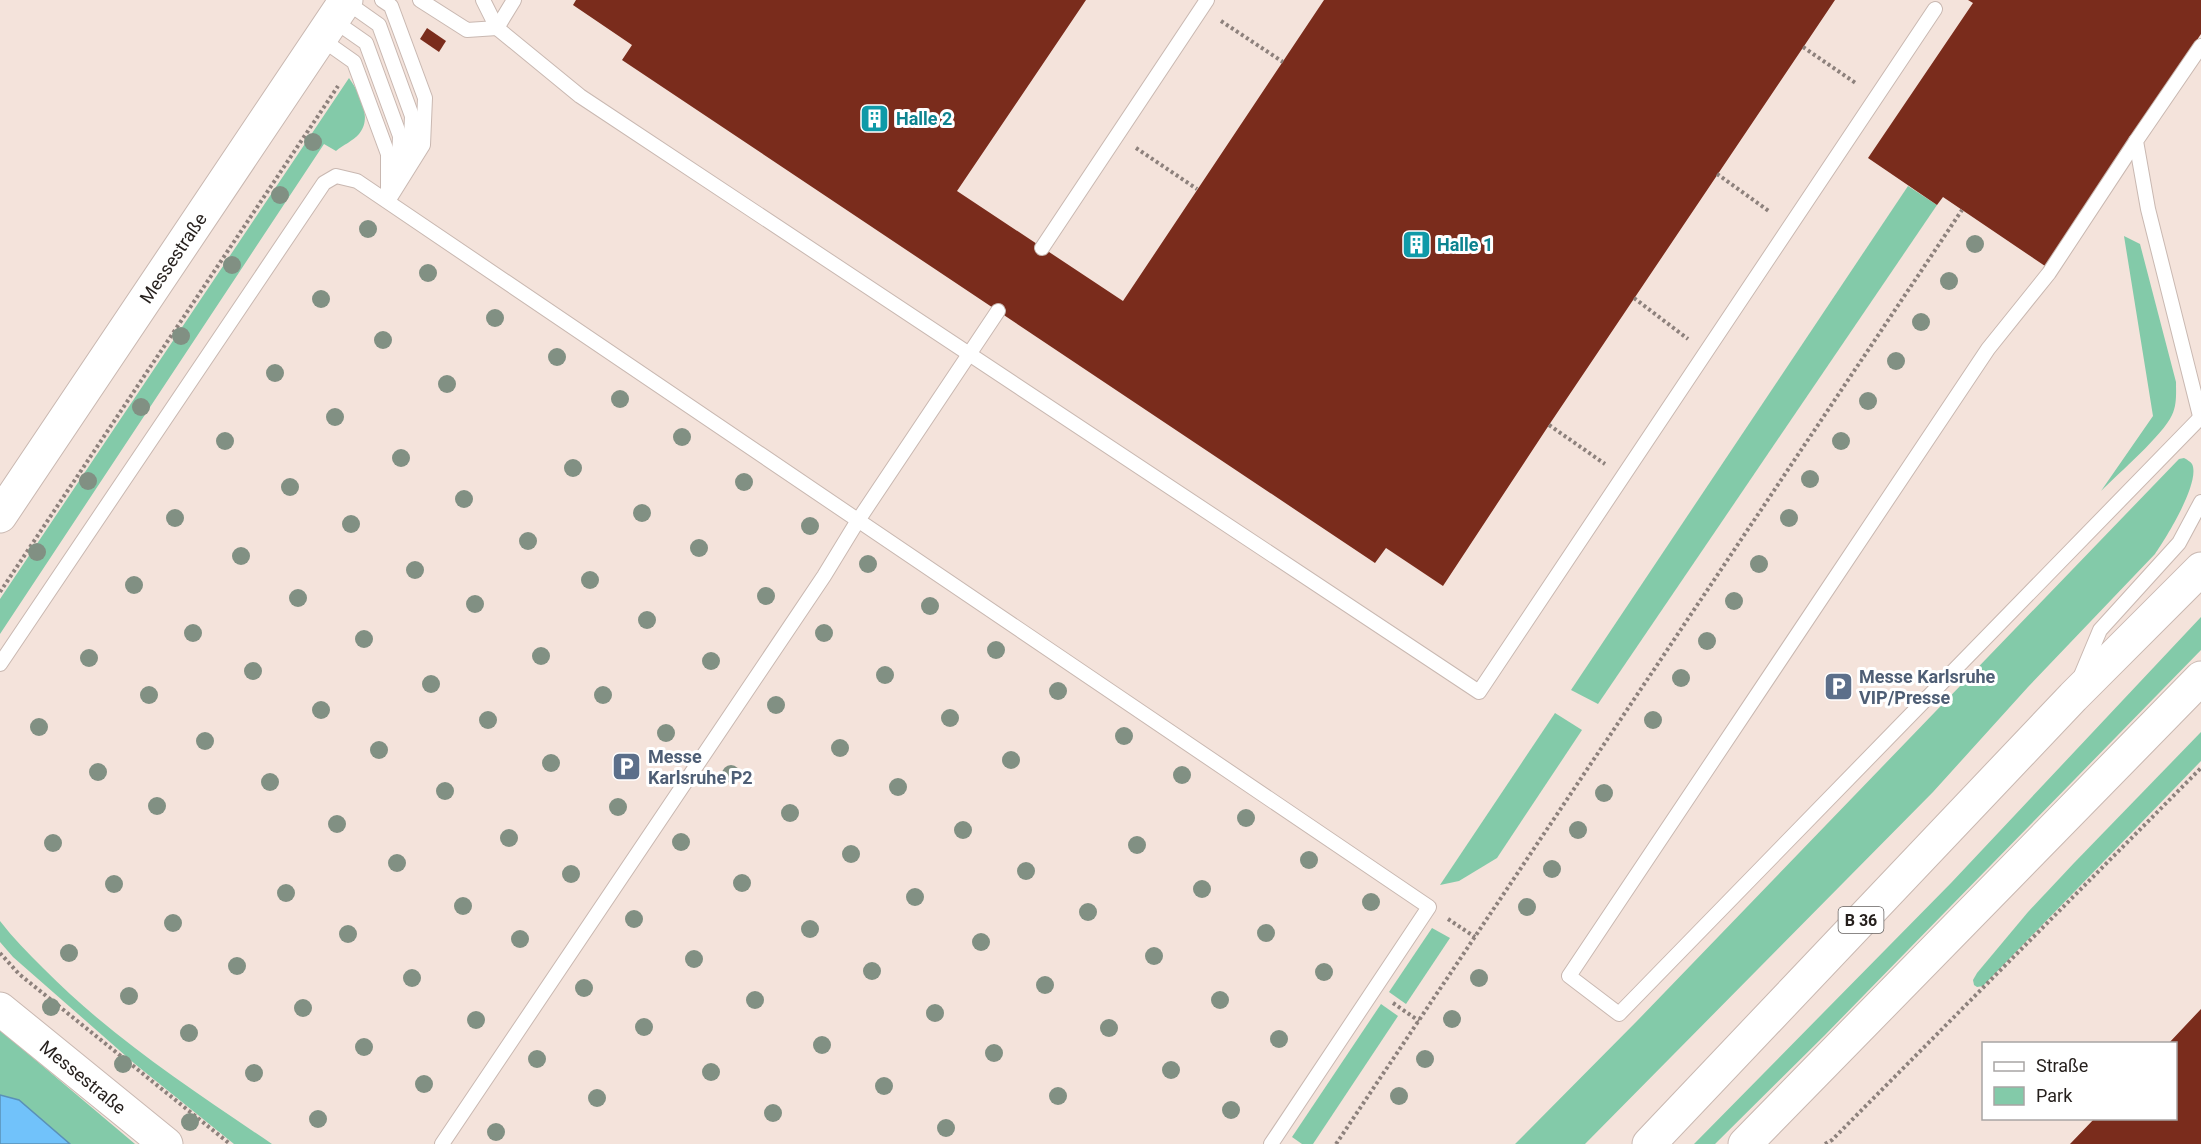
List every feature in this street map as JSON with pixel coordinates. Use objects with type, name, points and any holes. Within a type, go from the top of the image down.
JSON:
[{"type":"main road","name":"Messestraße","points":[[0,516],[336,15]]},
{"type":"main road","name":"B 36","points":[[1649,1144],[2073,697],[2201,569]]},
{"type":"main road","points":[[1745,1144],[2201,678]]},
{"type":"main road","name":"Messestraße","points":[[0,1009],[166,1144]]},
{"type":"lane","points":[[382,0],[391,6],[425,98],[423,145],[388,201]]},
{"type":"lane","points":[[420,0],[467,30],[497,28]]},
{"type":"lane","points":[[483,0],[497,28],[580,96],[1479,692],[1935,9]]},
{"type":"lane","points":[[497,28],[514,0]]},
{"type":"lane","points":[[1042,248],[1204,4]]},
{"type":"lane","points":[[336,15],[379,25],[412,116],[410,165]]},
{"type":"lane","points":[[336,15],[388,154],[388,201]]},
{"type":"lane","points":[[336,15],[366,44],[400,136],[398,185]]},
{"type":"lane","points":[[2136,141],[2148,209],[2201,418],[1619,1014],[1569,976],[1988,349],[2049,273],[2136,141],[2201,46]]},
{"type":"lane","points":[[0,664],[324,183],[336,176],[357,181],[1429,907],[1271,1144]]},
{"type":"lane","points":[[442,1144],[818,585],[998,311]]},
{"type":"lane","points":[[2073,697],[2100,630],[2179,543],[2201,502]]},
{"type":"path","points":[[1204,4],[1283,62]]},
{"type":"path","points":[[1803,47],[1876,97]]},
{"type":"path","points":[[0,592],[354,62]]},
{"type":"path","points":[[1117,135],[1197,189]]},
{"type":"path","points":[[1717,174],[1790,226]]},
{"type":"path","points":[[1336,1144],[1962,210]]},
{"type":"path","points":[[1634,298],[1706,352]]},
{"type":"path","points":[[1549,425],[1624,476]]},
{"type":"path","points":[[1825,1144],[1832,1140],[2201,768]]},
{"type":"path","points":[[1429,907],[1475,937]]},
{"type":"path","points":[[0,953],[19,974],[230,1144]]},
{"type":"path","points":[[1374,990],[1419,1021]]},
{"type":"green space","points":[[349,78],[363,105],[365,120],[363,128],[354,139],[336,151],[324,144],[0,634],[0,599]]},
{"type":"green space","points":[[1908,186],[1937,205],[1598,704],[1571,690]]},
{"type":"green space","points":[[2124,236],[2140,244],[2176,382],[2176,399],[2172,415],[2160,433],[2101,491],[2153,416]]},
{"type":"green space","points":[[2184,458],[2192,464],[2192,483],[2181,510],[2155,554],[2028,687],[1933,792],[1585,1144],[1515,1144],[1637,1021],[2179,459]]},
{"type":"green space","points":[[2201,617],[2201,650],[1825,1035],[1715,1144],[1694,1144],[1951,883]]},
{"type":"green space","points":[[1555,713],[1582,730],[1497,858],[1459,881],[1440,885]]},
{"type":"green space","points":[[2201,732],[2201,761],[1983,986],[1974,985],[1973,980],[1977,973],[2028,912]]},
{"type":"green space","points":[[0,921],[69,993],[124,1040],[272,1144],[234,1144],[135,1064],[13,957],[0,942]]},
{"type":"green space","points":[[1432,928],[1450,938],[1406,1004],[1389,992]]},
{"type":"green space","points":[[1381,1004],[1398,1016],[1313,1144],[1302,1144],[1292,1137]]},
{"type":"green space","points":[[0,1030],[135,1144],[0,1144]]},
{"type":"water","points":[[0,1095],[19,1100],[70,1144],[0,1144]]},
{"type":"building","name":"Halle 1","points":[[576,0],[1086,0],[957,191],[1123,301],[1324,0],[1835,0],[1443,586],[1386,548],[1375,563],[622,60],[632,45],[573,5]]},
{"type":"building","points":[[1968,0],[2201,0],[2201,34],[2045,266],[1943,197],[1937,205],[1868,158],[1973,3]]},
{"type":"building","points":[[427,28],[446,41],[439,52],[420,39]]},
{"type":"building","points":[[2201,1009],[2201,1144],[2070,1144],[2093,1120],[2177,1120],[2177,1042],[2170,1042]]},
{"type":"place","name":"Halle 2","points":[[875,118]]},
{"type":"place","name":"Halle 1","points":[[1416,244]]},
{"type":"place","name":"Messe Karlsruhe VIP/Presse","points":[[1838,686]]},
{"type":"place","name":"Messe Karlsruhe P2","points":[[627,766]]}]
